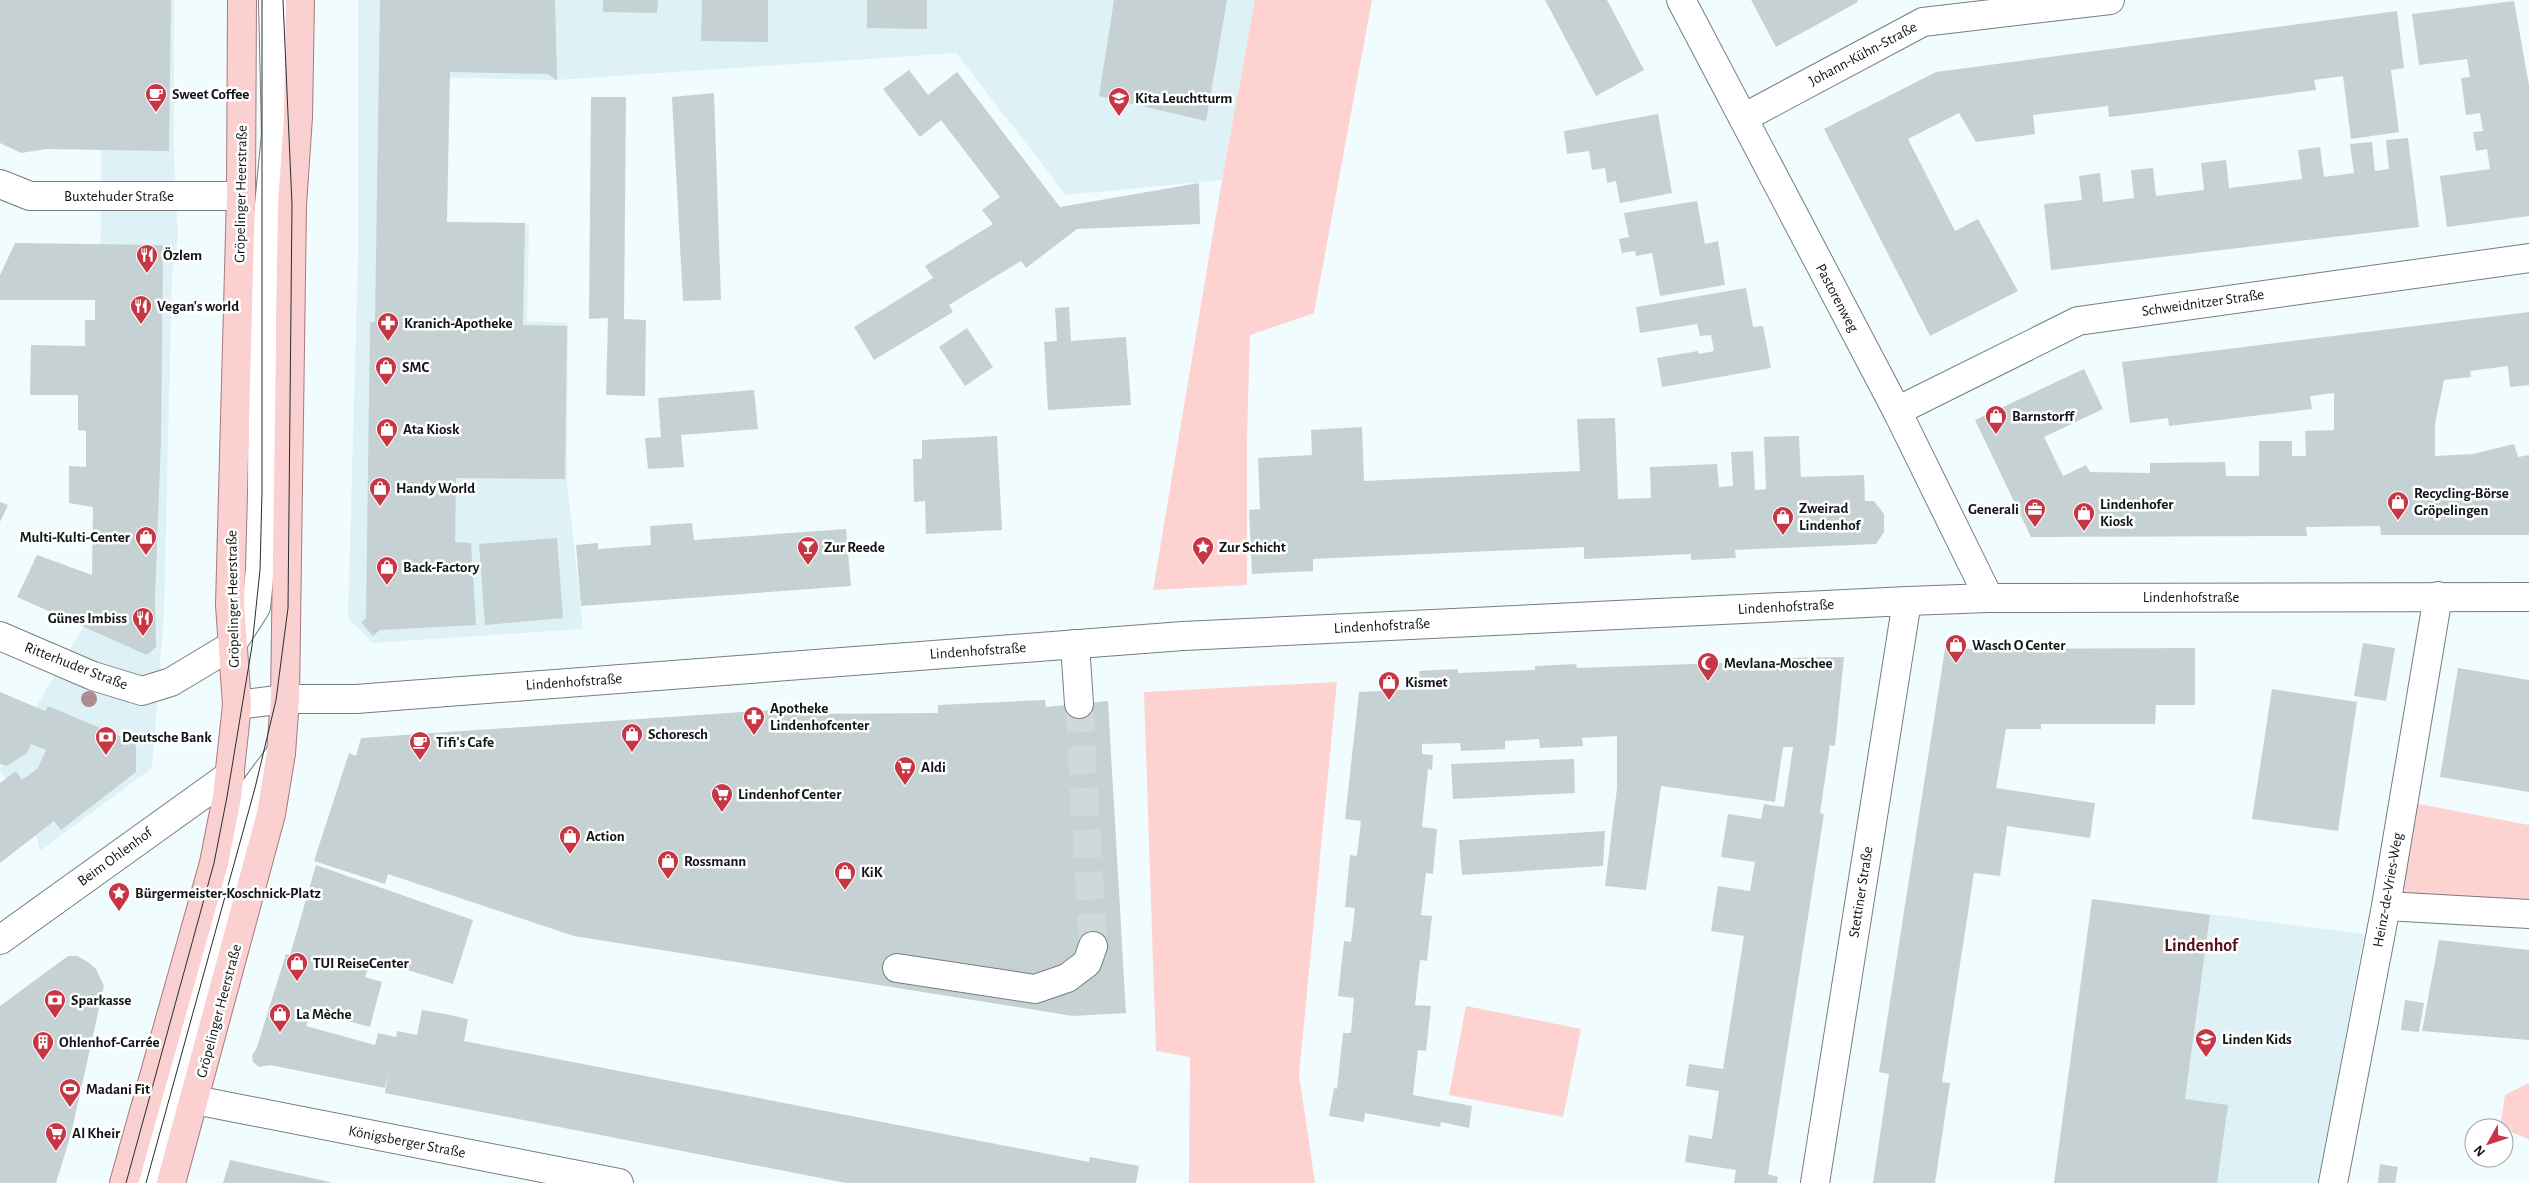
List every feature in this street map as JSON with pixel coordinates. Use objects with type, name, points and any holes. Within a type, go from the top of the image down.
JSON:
[{"type":"main road","name":"Gröpelinger Heerstraße","points":[[124,1183],[214,863],[230,775],[237,705],[231,646],[230,605],[242,196],[242,0]]},
{"type":"main road","name":"Gröpelinger Heerstraße","points":[[171,1183],[271,814],[281,753],[285,699],[292,205],[298,117],[300,0]]},
{"type":"street","points":[[231,646],[256,607],[260,570],[263,267],[276,134],[273,0]]},
{"type":"street","name":"Pastorenweg","points":[[1681,0],[1897,411],[1988,598]]},
{"type":"street","name":"Johann-Kühn-Straße","points":[[1743,118],[1923,22],[2110,0]]},
{"type":"street","points":[[276,134],[292,205]]},
{"type":"street","name":"Buxtehuder Straße","points":[[0,184],[30,196],[242,196]]},
{"type":"street","name":"Schweidnitzer Straße","points":[[1897,411],[2078,321],[2529,258]]},
{"type":"street","name":"Heinz-de-Vries-Weg","points":[[2333,1183],[2386,906],[2438,596]]},
{"type":"street","name":"Lindenhofstraße","points":[[237,705],[285,699],[356,699],[1075,644],[1232,634],[1908,601],[1988,598],[2529,597]]},
{"type":"street","name":"Stettiner Straße","points":[[1814,1183],[1908,601]]},
{"type":"street","name":"Ritterhuder Straße","points":[[0,636],[93,676],[142,691],[172,682],[231,646]]},
{"type":"street","points":[[1075,644],[1079,704]]},
{"type":"street","points":[[146,1183],[255,788],[281,753]]},
{"type":"street","name":"Beim Ohlenhof","points":[[0,940],[230,775]]},
{"type":"street","points":[[2386,906],[2529,914]]},
{"type":"street","points":[[897,968],[1035,989],[1067,978],[1087,963],[1093,946]]},
{"type":"street","name":"Königsberger Straße","points":[[195,1100],[619,1183]]},
{"type":"shaded area","points":[[0,0],[174,0],[174,156],[178,238],[172,273],[164,613],[152,768],[40,851],[29,805],[0,772],[0,768],[98,602],[102,43]]},
{"type":"shaded area","points":[[358,0],[1255,0],[1222,180],[1066,195],[956,53],[557,80],[418,77],[415,224],[529,225],[527,321],[568,323],[567,481],[583,629],[373,643],[348,618],[358,256]]},
{"type":"shaded area","points":[[1255,0],[1372,0],[1314,313],[1250,335],[1247,436],[1247,585],[1153,590],[1222,180]]},
{"type":"shaded area","points":[[1337,682],[1299,1075],[1315,1183],[1189,1183],[1190,1057],[1156,1051],[1144,692]]},
{"type":"shaded area","points":[[2414,803],[2529,825],[2529,903],[2398,894]]},
{"type":"shaded area","name":"Linden Kids","points":[[2092,899],[2364,934],[2319,1183],[2054,1183]]},
{"type":"shaded area","points":[[1466,1006],[1581,1029],[1563,1117],[1449,1095]]},
{"type":"shaded area","points":[[2529,1083],[2529,1139],[2514,1133],[2514,1118],[2502,1118],[2505,1095]]},
{"type":"building","points":[[0,0],[171,0],[169,151],[47,149],[21,153],[0,143]]},
{"type":"building","points":[[380,0],[555,0],[557,80],[548,74],[450,72],[447,222],[525,223],[523,325],[567,326],[565,479],[456,478],[455,542],[471,543],[476,625],[380,630],[373,636],[361,622],[366,618],[370,322],[375,322]]},
{"type":"building","points":[[603,0],[658,0],[657,13],[603,12]]},
{"type":"building","points":[[702,0],[768,0],[768,42],[701,41]]},
{"type":"building","points":[[867,0],[927,0],[927,29],[867,28]]},
{"type":"building","points":[[1114,0],[1227,0],[1206,121],[1099,96]]},
{"type":"building","points":[[1545,0],[1607,0],[1644,70],[1596,96]]},
{"type":"building","points":[[1751,0],[1857,0],[1858,2],[1776,47]]},
{"type":"building","points":[[2514,1],[2529,85],[2529,216],[2447,227],[2440,176],[2490,169],[2487,149],[2476,151],[2473,132],[2483,131],[2480,113],[2466,115],[2461,78],[2470,77],[2467,59],[2419,65],[2412,14]]},
{"type":"building","points":[[2397,11],[2404,68],[2391,70],[2399,132],[2351,139],[2343,76],[2314,80],[2316,90],[2152,112],[2109,117],[2108,106],[2033,115],[2035,134],[1976,142],[1959,113],[1908,139],[1955,231],[1978,219],[2018,291],[1930,336],[1824,129],[1936,72]]},
{"type":"building","points":[[909,70],[928,95],[957,72],[1060,207],[1199,183],[1200,224],[1077,229],[1026,268],[1021,261],[949,305],[953,312],[874,360],[854,327],[933,278],[925,266],[993,224],[982,210],[1000,197],[941,120],[920,137],[883,89]]},
{"type":"building","points":[[714,93],[721,300],[683,301],[672,97]]},
{"type":"building","points":[[591,97],[626,97],[624,319],[646,320],[645,396],[606,395],[608,318],[589,319]]},
{"type":"building","points":[[1658,114],[1672,193],[1620,203],[1616,181],[1607,183],[1605,168],[1592,170],[1589,151],[1567,154],[1564,131]]},
{"type":"building","points":[[2408,138],[2419,227],[2051,270],[2044,204],[2082,200],[2079,176],[2100,173],[2103,202],[2134,198],[2131,170],[2153,168],[2156,196],[2204,190],[2201,163],[2226,160],[2229,188],[2302,179],[2298,150],[2320,147],[2324,177],[2354,173],[2350,144],[2372,142],[2375,171],[2389,169],[2386,140]]},
{"type":"building","points":[[1697,201],[1705,244],[1718,241],[1725,285],[1660,296],[1652,253],[1636,256],[1635,251],[1622,253],[1619,239],[1629,237],[1624,213]]},
{"type":"building","points":[[15,243],[163,245],[161,440],[155,598],[156,647],[147,655],[17,597],[37,555],[92,575],[93,507],[69,503],[69,466],[86,467],[86,431],[78,430],[78,395],[30,395],[31,345],[85,346],[85,320],[95,320],[95,300],[0,300],[0,275]]},
{"type":"building","points":[[1746,288],[1753,327],[1763,326],[1771,368],[1662,387],[1657,358],[1698,351],[1699,354],[1714,351],[1711,335],[1700,336],[1697,324],[1640,333],[1636,307]]},
{"type":"building","points":[[1069,307],[1071,341],[1126,337],[1131,405],[1048,410],[1044,342],[1057,341],[1055,308]]},
{"type":"building","points":[[2529,312],[2529,385],[2510,387],[2508,366],[2470,371],[2471,377],[2444,380],[2435,424],[2435,456],[2473,454],[2514,444],[2518,457],[2529,455],[2529,535],[2381,535],[2380,526],[2306,527],[2307,536],[2031,537],[1975,420],[2084,369],[2103,409],[2044,437],[2063,476],[2086,465],[2090,472],[2150,473],[2150,463],[2225,462],[2226,476],[2259,476],[2259,441],[2292,441],[2292,456],[2306,456],[2305,431],[2334,430],[2334,393],[2310,396],[2312,409],[2169,426],[2168,418],[2130,423],[2122,362]]},
{"type":"building","points":[[967,328],[993,367],[965,386],[939,347]]},
{"type":"building","points":[[754,390],[758,429],[681,435],[684,467],[648,469],[645,438],[661,437],[658,398]]},
{"type":"building","points":[[1615,418],[1618,499],[1651,498],[1650,467],[1717,464],[1719,487],[1733,486],[1731,452],[1753,451],[1755,490],[1766,489],[1764,437],[1799,436],[1801,477],[1864,475],[1865,501],[1874,501],[1884,514],[1884,532],[1876,544],[1735,550],[1736,558],[1691,560],[1691,554],[1584,559],[1584,547],[1313,559],[1313,571],[1252,574],[1249,510],[1260,509],[1258,458],[1312,455],[1311,430],[1362,427],[1364,481],[1580,471],[1577,419]]},
{"type":"building","points":[[997,436],[1002,530],[926,534],[925,501],[914,502],[913,459],[922,459],[922,440]]},
{"type":"building","points":[[0,502],[8,505],[0,522]]},
{"type":"building","points":[[692,523],[694,540],[846,529],[851,586],[581,606],[576,545],[598,543],[598,549],[651,545],[650,526]]},
{"type":"building","points":[[557,538],[563,618],[485,625],[479,544]]},
{"type":"building","points":[[2363,643],[2395,648],[2386,701],[2354,696]]},
{"type":"building","points":[[2195,648],[2195,705],[2156,705],[2155,724],[2041,724],[2041,729],[2006,729],[1996,788],[2095,803],[2090,838],[2007,826],[2000,876],[1974,873],[1942,1082],[1950,1083],[1935,1183],[1873,1183],[1889,1074],[1879,1072],[1945,649]]},
{"type":"building","points":[[1844,657],[1835,746],[1830,745],[1820,813],[1824,814],[1768,1174],[1778,1177],[1777,1183],[1734,1183],[1736,1170],[1685,1162],[1689,1135],[1712,1139],[1719,1091],[1686,1086],[1689,1064],[1723,1069],[1744,936],[1711,931],[1718,886],[1750,891],[1755,862],[1721,857],[1728,814],[1761,819],[1764,804],[1784,807],[1793,747],[1783,747],[1775,802],[1661,786],[1646,890],[1605,886],[1617,788],[1617,736],[1582,738],[1583,746],[1540,748],[1539,739],[1505,741],[1505,749],[1461,751],[1460,743],[1422,744],[1422,754],[1433,755],[1432,770],[1428,769],[1422,827],[1437,829],[1433,874],[1426,873],[1421,915],[1432,916],[1427,961],[1420,960],[1415,1005],[1431,1006],[1426,1051],[1418,1050],[1413,1095],[1472,1106],[1469,1128],[1441,1122],[1440,1127],[1365,1113],[1364,1122],[1329,1116],[1334,1088],[1337,1089],[1343,1033],[1351,1033],[1354,998],[1338,996],[1344,941],[1351,942],[1355,908],[1345,907],[1350,855],[1357,856],[1361,821],[1345,819],[1359,692],[1420,689],[1419,671],[1458,669],[1458,673],[1535,670],[1535,666],[1576,664],[1577,668],[1779,661],[1779,658]]},
{"type":"building","points":[[2458,668],[2529,680],[2529,792],[2440,777]]},
{"type":"building","points":[[2272,689],[2357,702],[2338,831],[2252,819]]},
{"type":"building","points":[[0,692],[45,711],[48,706],[136,743],[136,772],[61,830],[54,821],[0,863],[0,783],[16,771],[22,780],[38,768],[46,750],[31,744],[27,753],[7,766],[0,764]]},
{"type":"building","name":"Lindenhof Center","points":[[1045,700],[1046,707],[1108,701],[1126,1013],[1073,1016],[574,936],[388,874],[385,884],[314,861],[349,753],[356,756],[361,738],[802,708],[803,714],[938,713],[938,705]]},
{"type":"building","points":[[1574,759],[1575,793],[1453,799],[1451,764]]},
{"type":"building","points":[[1605,831],[1603,866],[1462,875],[1459,840]]},
{"type":"building","points":[[316,865],[473,920],[453,984],[372,959],[365,977],[382,982],[370,1027],[311,1011],[306,1026],[375,1045],[378,1033],[396,1037],[397,1031],[417,1035],[422,1010],[445,1014],[468,1019],[464,1041],[1089,1162],[1090,1157],[1139,1166],[1136,1183],[846,1183],[385,1093],[389,1068],[385,1088],[270,1065],[259,1067],[253,1062],[252,1056],[257,1047],[286,954],[290,955]]},
{"type":"building","points":[[2092,899],[2210,915],[2185,1099],[2228,1105],[2217,1183],[2054,1183]]},
{"type":"building","points":[[2439,940],[2529,950],[2529,1040],[2422,1031]]},
{"type":"building","name":"Ohlenhof-Carrée","points":[[68,956],[77,956],[88,962],[96,969],[104,986],[71,1134],[56,1183],[0,1183],[0,1006]]},
{"type":"building","points":[[2405,1000],[2424,1003],[2419,1032],[2401,1030]]},
{"type":"building","points":[[230,1160],[330,1182],[330,1183],[223,1183]]},
{"type":"building","points":[[2380,1164],[2398,1167],[2395,1183],[2378,1183]]},
{"type":"tunnel","points":[[1079,704],[1093,946]]},
{"type":"tram line","points":[[126,1183],[214,863],[252,646],[260,570],[262,492],[262,0]]},
{"type":"tram line","points":[[146,1183],[255,788],[276,700],[288,608],[292,205],[283,0]]},
{"type":"place","name":"Sweet Coffee","points":[[156,113]]},
{"type":"place","name":"Kita Leuchtturm","points":[[1119,117]]},
{"type":"place","name":"Özlem","points":[[147,274]]},
{"type":"place","name":"Vegan's world","points":[[141,325]]},
{"type":"place","name":"Kranich-Apotheke","points":[[388,342]]},
{"type":"place","name":"SMC","points":[[386,386]]},
{"type":"place","name":"Barnstorff","points":[[1996,435]]},
{"type":"place","name":"Ata Kiosk","points":[[387,448]]},
{"type":"place","name":"Handy World","points":[[380,507]]},
{"type":"place","name":"Recycling-Börse Gröpelingen","points":[[2398,521]]},
{"type":"place","name":"Generali","points":[[2035,528]]},
{"type":"place","name":"Lindenhofer Kiosk","points":[[2084,532]]},
{"type":"place","name":"Zweirad Lindenhof","points":[[1783,536]]},
{"type":"place","name":"Multi-Kulti-Center","points":[[146,556]]},
{"type":"place","name":"Zur Reede","points":[[808,566]]},
{"type":"place","name":"Zur Schicht","points":[[1203,566]]},
{"type":"place","name":"Back-Factory","points":[[387,586]]},
{"type":"place","name":"Günes Imbiss","points":[[143,637]]},
{"type":"place","name":"Wasch O Center","points":[[1956,664]]},
{"type":"place","name":"Mevlana-Moschee","points":[[1708,682]]},
{"type":"place","name":"Kismet","points":[[1389,701]]},
{"type":"place","name":"Apotheke Lindenhofcenter","points":[[754,736]]},
{"type":"place","name":"Schoresch","points":[[632,753]]},
{"type":"place","name":"Deutsche Bank","points":[[106,756]]},
{"type":"place","name":"Tifi's Cafe","points":[[420,761]]},
{"type":"place","name":"Aldi","points":[[905,786]]},
{"type":"place","name":"Lindenhof Center","points":[[722,813]]},
{"type":"place","name":"Action","points":[[570,855]]},
{"type":"place","name":"Rossmann","points":[[668,880]]},
{"type":"place","name":"KiK","points":[[845,891]]},
{"type":"place","name":"Bürgermeister-Koschnick-Platz","points":[[119,912]]},
{"type":"place","name":"TUI ReiseCenter","points":[[297,982]]},
{"type":"place","name":"Sparkasse","points":[[55,1019]]},
{"type":"place","name":"La Mèche","points":[[280,1033]]},
{"type":"place","name":"Linden Kids","points":[[2206,1058]]},
{"type":"place","name":"Ohlenhof-Carrée","points":[[43,1061]]},
{"type":"place","name":"Madani Fit","points":[[70,1108]]},
{"type":"place","name":"Al Kheir","points":[[56,1152]]},
{"type":"district","name":"Lindenhof","points":[[2201,946]]}]
